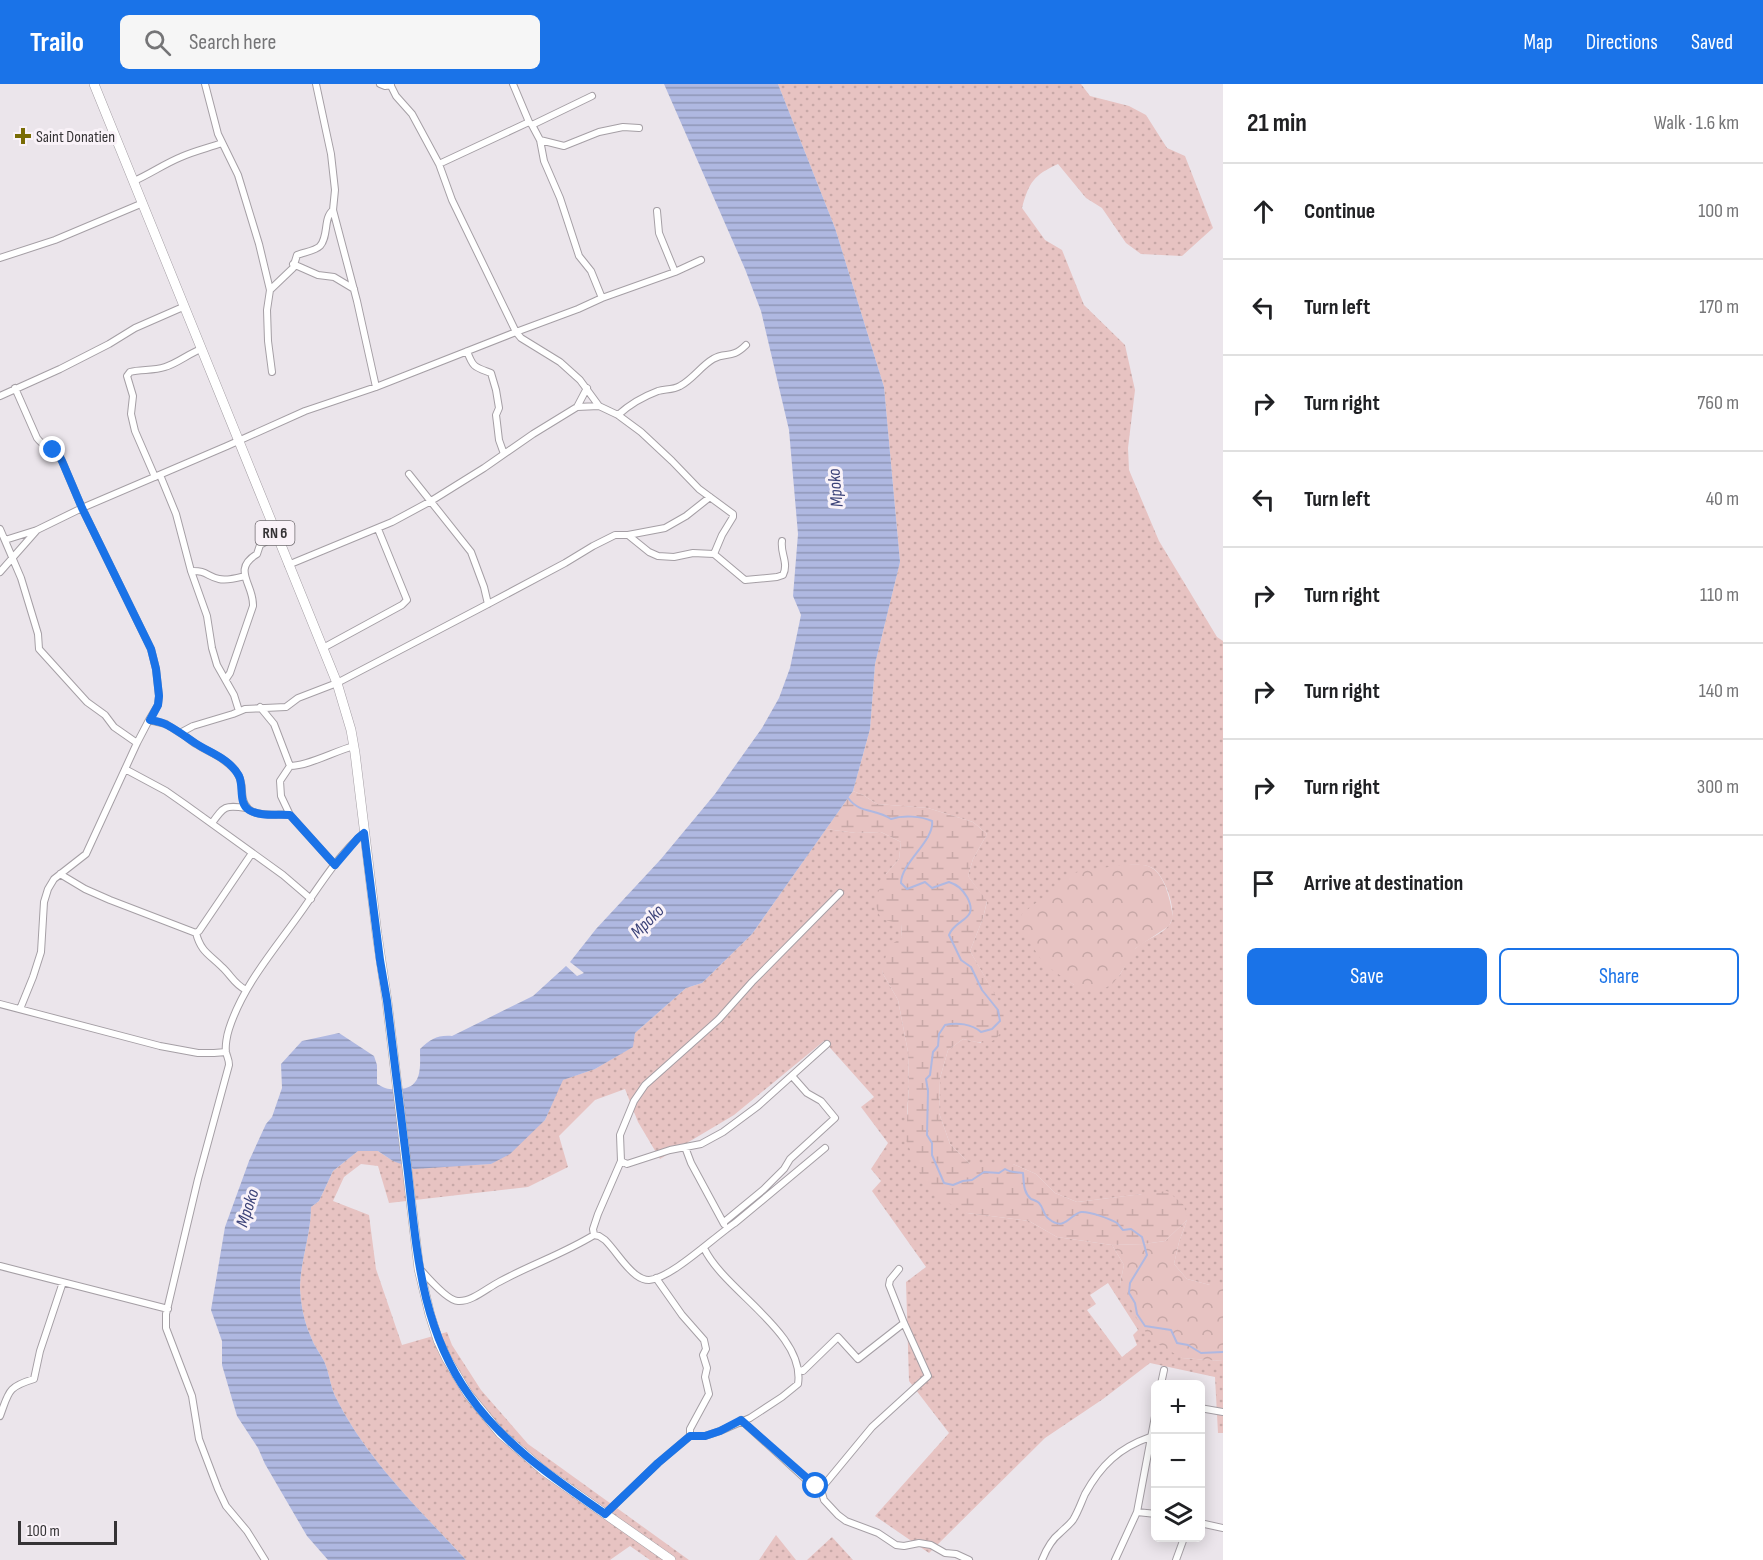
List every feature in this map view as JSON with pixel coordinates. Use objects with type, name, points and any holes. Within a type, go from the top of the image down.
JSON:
[{"type":"main road","name":"RN 6","points":[[94,84],[337,683],[351,730],[419,1269],[438,1340],[468,1394],[500,1432],[519,1450],[544,1471],[671,1560]]},
{"type":"street","points":[[205,84],[222,143],[238,176],[259,244],[270,291],[267,310],[272,372]]},
{"type":"street","points":[[316,84],[331,154],[335,190],[333,210],[376,387]]},
{"type":"street","points":[[380,84],[390,85],[396,96],[412,114],[439,164],[452,200],[516,332],[521,338],[560,362],[587,388],[599,406]]},
{"type":"street","points":[[513,84],[540,140],[544,161],[560,198],[575,247],[591,271],[602,298]]},
{"type":"street","points":[[439,164],[592,96]]},
{"type":"street","points":[[540,140],[564,146],[599,132],[623,127],[639,128]]},
{"type":"street","points":[[134,181],[181,157],[222,143]]},
{"type":"street","points":[[0,258],[55,240],[143,203]]},
{"type":"street","points":[[270,291],[292,268],[297,255],[319,247],[323,241],[328,215],[333,210]]},
{"type":"street","points":[[657,211],[659,233],[675,272]]},
{"type":"street","points":[[4,540],[38,530],[82,508],[305,411],[376,387],[701,260]]},
{"type":"street","points":[[293,264],[318,275],[334,277],[354,289]]},
{"type":"street","points":[[0,396],[110,344],[135,328],[183,307]]},
{"type":"street","points":[[618,415],[635,401],[656,392],[678,387],[711,360],[734,354],[746,345]]},
{"type":"street","points":[[201,349],[168,367],[130,372],[127,376],[133,396],[130,414],[176,514],[190,571],[207,616],[217,665],[239,711]]},
{"type":"street","points":[[467,351],[472,364],[490,373],[494,380],[499,408],[496,423],[504,454]]},
{"type":"street","points":[[15,388],[37,438],[42,445],[58,453],[82,508],[151,649],[159,696],[158,705],[137,743],[86,854],[54,879],[48,889],[44,902],[41,952],[20,1009]]},
{"type":"street","points":[[578,407],[587,388]]},
{"type":"street","points":[[288,565],[413,512],[578,407],[599,406],[618,415],[640,432],[699,489],[730,511],[733,517],[714,554]]},
{"type":"street","points":[[409,474],[471,552],[488,604]]},
{"type":"street","points":[[180,733],[193,726],[225,717],[245,708],[286,707],[297,698],[337,683],[615,535],[628,535],[665,528],[686,516],[710,497]]},
{"type":"street","points":[[323,648],[402,605],[407,600],[378,528]]},
{"type":"street","points":[[0,529],[13,557],[35,624],[39,649],[87,702],[105,716],[114,727],[137,743]]},
{"type":"street","points":[[0,572],[38,530]]},
{"type":"street","points":[[628,535],[649,552],[658,556],[714,554],[745,579],[783,575],[786,568],[781,547],[782,541]]},
{"type":"street","points":[[226,680],[253,606],[253,599],[245,576],[246,563],[257,554],[260,545],[276,536]]},
{"type":"street","points":[[190,571],[203,571],[218,579],[245,576]]},
{"type":"street","points":[[260,707],[274,724],[290,766]]},
{"type":"street","points":[[150,720],[166,724],[219,756],[237,773],[241,781],[242,801],[246,808]]},
{"type":"street","points":[[290,766],[298,766],[354,746]]},
{"type":"street","points":[[290,766],[280,781],[281,796],[290,815],[335,865]]},
{"type":"street","points":[[125,769],[166,791],[212,823],[283,875],[311,899]]},
{"type":"street","points":[[212,823],[222,808],[228,806],[246,808],[254,813],[290,815]]},
{"type":"street","points":[[265,1560],[247,1532],[226,1506],[204,1452],[199,1439],[192,1396],[166,1328],[168,1309],[198,1179],[229,1065],[226,1052],[228,1031],[246,990],[335,865],[364,833]]},
{"type":"street","points":[[196,933],[252,853]]},
{"type":"street","points":[[60,874],[110,900],[196,933],[203,950],[225,969],[230,978],[246,990]]},
{"type":"street","points":[[594,1235],[593,1229],[598,1214],[621,1161],[620,1135],[630,1110],[645,1085],[719,1019],[752,982],[840,893]]},
{"type":"street","points":[[0,1004],[160,1046],[198,1053],[226,1052]]},
{"type":"street","points":[[621,1161],[627,1164],[670,1150],[701,1144],[723,1132],[739,1122],[826,1044]]},
{"type":"street","points":[[724,1222],[764,1189],[784,1169],[790,1159],[835,1118],[821,1101],[807,1093],[792,1076]]},
{"type":"street","points":[[685,1147],[691,1163],[724,1222],[723,1231]]},
{"type":"street","points":[[419,1269],[451,1299],[459,1302],[594,1235],[605,1240],[637,1276],[646,1280],[656,1278],[704,1248],[825,1148]]},
{"type":"street","points":[[605,1514],[690,1436],[705,1436],[720,1431],[760,1412],[798,1384],[799,1370],[787,1342],[720,1270],[704,1248]]},
{"type":"street","points":[[0,1266],[168,1309]]},
{"type":"street","points":[[741,1420],[812,1484],[820,1486],[828,1481],[872,1426],[928,1376],[889,1285],[890,1280],[899,1269]]},
{"type":"street","points":[[656,1278],[682,1315],[704,1340],[706,1349],[705,1377],[709,1394],[690,1430],[690,1436]]},
{"type":"street","points":[[0,1416],[7,1394],[13,1388],[34,1379],[40,1351],[63,1282]]},
{"type":"street","points":[[799,1370],[803,1371],[838,1337],[858,1359],[904,1323]]},
{"type":"street","points":[[1162,1380],[1164,1370]]},
{"type":"street","points":[[1205,1409],[1223,1412]]},
{"type":"street","points":[[1115,1560],[1137,1512],[1151,1432]]},
{"type":"street","points":[[1042,1560],[1053,1540],[1074,1519],[1101,1469],[1130,1445],[1150,1437]]},
{"type":"street","points":[[820,1486],[824,1500],[846,1521],[878,1533],[896,1545],[924,1543],[969,1560]]},
{"type":"street","points":[[1137,1512],[1151,1514]]},
{"type":"street","points":[[1205,1524],[1223,1528]]},
{"type":"street","points":[[1176,1560],[1183,1542]]},
{"type":"street","points":[[940,1560],[945,1552]]},
{"type":"green space","points":[[778,84],[1081,84],[1090,96],[1129,106],[1146,115],[1167,148],[1185,156],[1213,228],[1182,256],[1141,254],[1126,243],[1102,208],[1086,198],[1058,164],[1034,180],[1022,208],[1045,240],[1062,250],[1084,305],[1125,345],[1135,390],[1128,448],[1129,470],[1159,541],[1217,637],[1223,641],[1223,1285],[1210,1285],[1187,1279],[1174,1264],[1187,1220],[1143,1194],[1077,1202],[1055,1193],[1036,1174],[1013,1164],[970,1164],[950,1144],[939,1113],[940,1078],[948,1050],[963,1039],[981,1043],[991,988],[970,951],[987,902],[968,876],[973,859],[987,834],[973,822],[928,808],[877,804],[853,791],[870,729],[875,664],[900,562],[884,387],[835,228]],"holes":[[[1123,865],[1147,866],[1158,873],[1171,903],[1170,924],[1136,948],[1119,976],[1074,985],[1065,978]]]},
{"type":"green space","points":[[853,791],[877,804],[928,808],[973,822],[987,834],[973,859],[968,876],[987,901],[970,951],[1008,1017],[1000,1033],[992,1041],[980,1042],[963,1039],[948,1050],[940,1078],[939,1113],[950,1144],[970,1164],[1013,1164],[1036,1174],[1055,1193],[1077,1202],[1167,1191],[1184,1205],[1187,1220],[1165,1241],[1112,1245],[1057,1237],[1029,1221],[967,1213],[943,1200],[923,1181],[906,1140],[908,1052],[898,1000],[882,972],[888,947],[902,937],[901,924],[881,919],[874,902],[886,874],[899,859],[901,842],[881,832],[856,833],[826,829]]},
{"type":"green space","points":[[826,829],[856,833],[881,832],[901,842],[899,859],[886,874],[901,923],[902,937],[882,972],[898,1000],[908,1052],[907,1114],[967,1213],[1029,1221],[1057,1237],[1112,1245],[1124,1265],[1120,1284],[1182,1358],[1223,1361],[1223,1433],[1218,1433],[1215,1377],[1150,1363],[1103,1399],[1045,1438],[929,1553],[875,1516],[949,1433],[909,1381],[906,1282],[926,1267],[872,1191],[881,1181],[871,1169],[888,1143],[861,1107],[874,1097],[824,1041],[734,1115],[660,1159],[638,1122],[625,1089],[595,1100],[559,1136],[568,1167],[528,1187],[389,1203],[378,1166],[361,1164],[344,1177],[333,1201],[369,1215],[376,1269],[402,1345],[447,1332],[452,1345],[481,1390],[528,1444],[689,1560],[650,1560],[630,1546],[610,1560],[466,1560],[378,1462],[362,1441],[335,1396],[324,1361],[309,1331],[301,1301],[300,1279],[311,1207],[319,1201],[333,1171],[358,1151],[378,1151],[393,1161],[491,1164],[545,1120],[562,1080],[595,1069],[632,1047],[635,1033],[686,988],[702,983],[752,934]],"holes":[[[1108,1283],[1138,1330],[1133,1335],[1137,1345],[1122,1357],[1087,1310],[1096,1304],[1090,1295]]]},
{"type":"green space","points":[[1123,865],[1145,865],[1157,872],[1167,890],[1173,917],[1169,926],[1136,948],[1112,984],[1102,990],[1082,989],[1044,964],[1019,926],[1022,914],[1071,875],[1080,871]]},
{"type":"green space","points":[[1187,1220],[1174,1264],[1187,1279],[1210,1285],[1223,1285],[1223,1361],[1182,1358],[1151,1340],[1126,1302],[1120,1284],[1124,1265],[1112,1245],[1165,1241]]},
{"type":"green space","points":[[776,1535],[796,1560],[759,1560]]},
{"type":"green space","points":[[832,1537],[853,1560],[807,1560]]},
{"type":"water","name":"Mpoko","points":[[664,84],[778,84],[835,228],[884,387],[900,562],[875,664],[870,729],[853,791],[752,934],[702,983],[686,988],[635,1033],[633,1047],[595,1069],[563,1080],[545,1120],[510,1154],[491,1164],[414,1169],[393,1161],[378,1151],[358,1151],[333,1171],[319,1201],[311,1207],[300,1289],[306,1325],[326,1365],[335,1396],[362,1441],[394,1482],[466,1560],[328,1560],[307,1536],[258,1448],[237,1416],[222,1365],[222,1341],[211,1310],[225,1227],[249,1161],[266,1124],[272,1117],[282,1088],[281,1064],[302,1041],[339,1033],[374,1056],[377,1065],[377,1084],[390,1089],[407,1088],[416,1081],[418,1075],[420,1049],[431,1040],[442,1036],[452,1036],[533,996],[566,966],[577,976],[584,973],[570,962],[596,929],[661,859],[715,794],[762,728],[779,698],[790,668],[801,615],[793,596],[798,534],[789,430],[761,311]]},
{"type":"waterway","points":[[848,798],[863,809],[891,819],[912,817],[932,821],[932,828],[902,875],[901,883],[907,889],[925,882],[932,888],[949,882],[957,886],[967,897],[971,911],[952,929],[949,935],[961,960],[971,967],[982,990],[998,1010],[1000,1021],[992,1029],[981,1032],[964,1024],[945,1025],[939,1034],[938,1046],[933,1052],[930,1075],[926,1079],[927,1135],[932,1143],[932,1155],[944,1183],[953,1185],[972,1180],[984,1172],[999,1173],[1005,1169],[1023,1173],[1027,1193],[1031,1199],[1039,1203],[1047,1217],[1055,1223],[1063,1223],[1077,1213],[1085,1212],[1114,1221],[1123,1230],[1131,1229],[1142,1237],[1147,1255],[1130,1283],[1129,1293],[1135,1303],[1137,1314],[1145,1326],[1171,1330],[1177,1343],[1188,1345],[1201,1353],[1223,1352]]},
{"type":"place","name":"Saint Donatien","points":[[23,136]]},
{"type":"route","points":[[53,450],[58,453],[62,461],[82,508],[151,649],[159,696],[158,705],[150,720],[166,724],[228,763],[241,781],[242,801],[246,808],[254,813],[290,815],[335,865],[364,833],[419,1269],[438,1340],[468,1394],[500,1432],[519,1450],[544,1471],[605,1514],[613,1504],[690,1436],[705,1436],[741,1420],[816,1486]]}]
